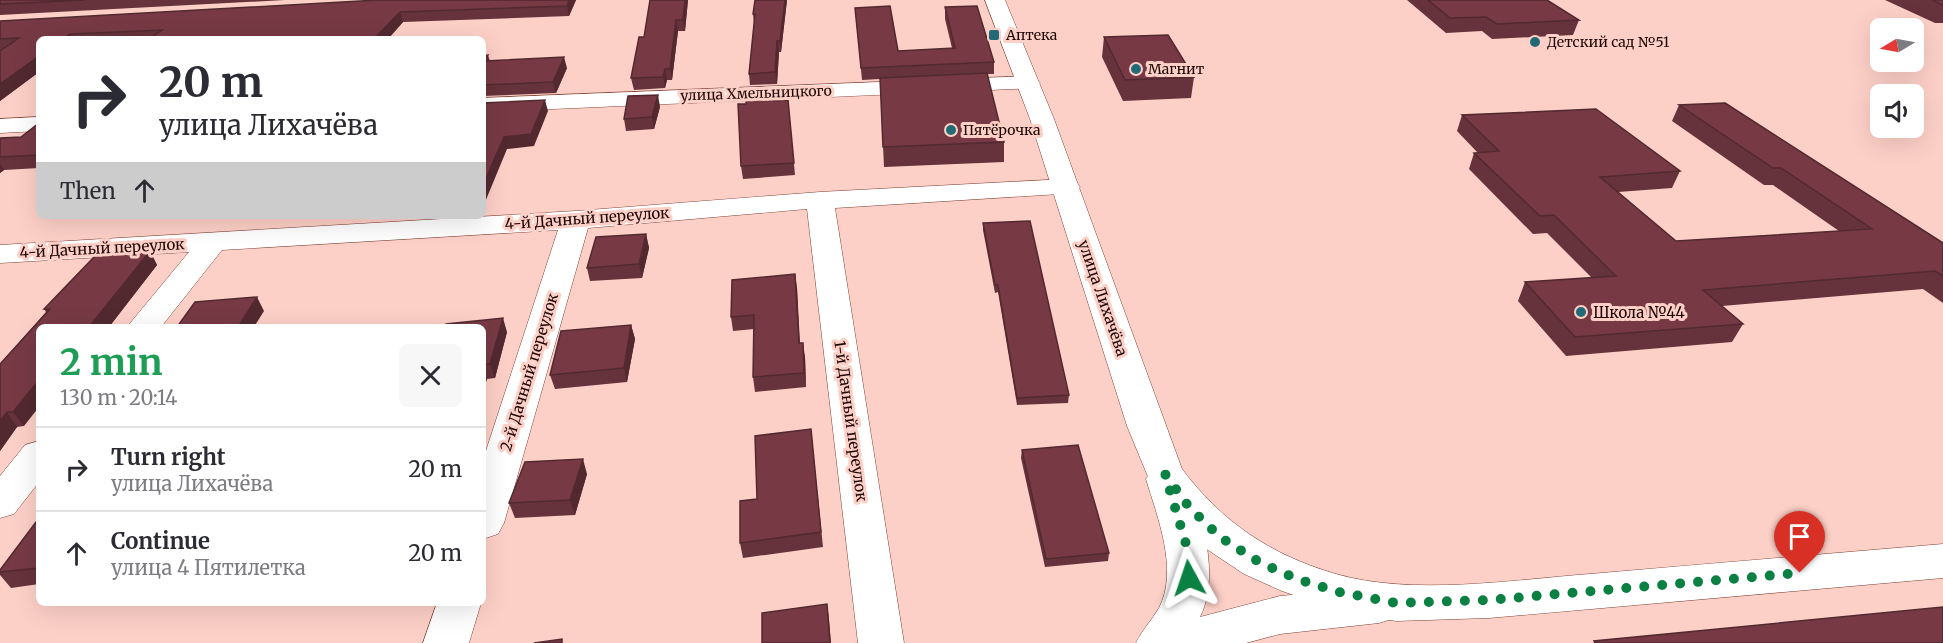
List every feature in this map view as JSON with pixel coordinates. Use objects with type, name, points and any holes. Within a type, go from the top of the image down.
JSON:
[{"type":"street","name":"улица Лихачёва","points":[[995,0],[1066,187],[1146,426],[1165,474],[1189,507],[1220,537],[1259,562],[1297,579],[1339,592],[1396,603]]},
{"type":"street","name":"улица Хмельницкого","points":[[486,105],[1028,83]]},
{"type":"street","points":[[0,126],[36,124]]},
{"type":"street","name":"4-й Дачный переулок","points":[[0,254],[576,220],[820,200],[1066,187]]},
{"type":"street","name":"1-й Дачный переулок","points":[[820,200],[881,643]]},
{"type":"street","name":"2-й Дачный переулок","points":[[486,513],[576,220]]},
{"type":"street","points":[[146,324],[213,242]]},
{"type":"street","points":[[0,503],[36,459]]},
{"type":"street","points":[[1159,643],[1181,609],[1189,578],[1186,544],[1165,474]]},
{"type":"street","points":[[1175,643],[1280,615],[1396,603],[1489,600],[1943,561]]},
{"type":"street","points":[[446,643],[458,606]]},
{"type":"building","points":[[0,0],[85,0],[0,4]]},
{"type":"building","points":[[378,0],[569,0],[567,6],[400,12],[377,36],[153,36],[162,30],[36,36],[36,58],[0,84],[0,51],[19,38],[0,39],[0,21]]},
{"type":"building","points":[[650,0],[685,0],[683,20],[676,20],[670,69],[665,69],[663,77],[631,78],[639,37],[644,37]]},
{"type":"building","points":[[755,0],[785,0],[780,41],[777,41],[775,72],[749,74]]},
{"type":"building","points":[[1428,0],[1547,0],[1579,20],[1497,24],[1486,17],[1450,18]]},
{"type":"building","points":[[1932,0],[1943,0],[1943,5]]},
{"type":"building","points":[[890,6],[898,51],[955,48],[945,7],[977,6],[994,62],[861,68],[855,8]]},
{"type":"building","points":[[1168,35],[1194,77],[1125,80],[1104,37]]},
{"type":"building","points":[[564,57],[553,82],[486,85],[486,61]]},
{"type":"building","points":[[987,73],[1004,142],[883,147],[880,78]]},
{"type":"building","points":[[774,90],[774,101],[788,100],[794,163],[741,166],[738,104],[746,104],[747,91]]},
{"type":"building","points":[[658,95],[652,117],[624,119],[628,96]]},
{"type":"building","points":[[545,100],[531,134],[504,137],[486,178],[486,103]]},
{"type":"building","points":[[1725,103],[1943,243],[1943,276],[1935,271],[1703,290],[1743,324],[1575,337],[1525,282],[1616,276],[1554,215],[1540,216],[1474,153],[1499,151],[1462,115],[1596,109],[1680,171],[1600,177],[1676,241],[1872,229],[1781,168],[1773,168],[1679,105]]},
{"type":"building","points":[[36,125],[36,155],[0,157],[0,138],[21,137]]},
{"type":"building","points":[[1030,221],[1069,395],[1017,398],[998,285],[995,285],[983,223]]},
{"type":"building","points":[[646,234],[639,264],[587,268],[596,237]]},
{"type":"building","points":[[150,251],[91,324],[36,324],[50,309],[44,309],[96,255]]},
{"type":"building","points":[[795,274],[799,343],[803,343],[804,373],[753,377],[754,315],[731,317],[732,280]]},
{"type":"building","points":[[257,297],[240,324],[179,324],[195,302]]},
{"type":"building","points":[[503,318],[490,364],[486,365],[486,324],[446,324]]},
{"type":"building","points":[[36,324],[36,384],[13,412],[7,412],[0,421],[0,364]]},
{"type":"building","points":[[631,325],[624,368],[550,375],[561,331]]},
{"type":"building","points":[[811,429],[821,532],[740,543],[740,501],[757,499],[755,436]]},
{"type":"building","points":[[1078,445],[1109,553],[1046,559],[1022,450]]},
{"type":"building","points":[[583,459],[570,500],[509,503],[525,462]]},
{"type":"building","points":[[36,522],[36,568],[0,572]]},
{"type":"building","points":[[827,604],[830,643],[762,643],[762,613]]},
{"type":"building","points":[[1943,607],[1943,643],[1595,643],[1594,641]]},
{"type":"building","points":[[562,639],[562,643],[534,643]]},
{"type":"place","name":"Аптека","points":[[994,35]]},
{"type":"place","name":"Детский сад №51","points":[[1535,42]]},
{"type":"place","name":"Магнит","points":[[1136,69]]},
{"type":"place","name":"Пятёрочка","points":[[951,130]]},
{"type":"place","name":"Школа №44","points":[[1581,312]]},
{"type":"route","points":[[1189,578],[1186,544],[1165,474],[1189,507],[1220,537],[1259,562],[1297,579],[1339,592],[1396,603],[1489,600],[1800,573]]}]
